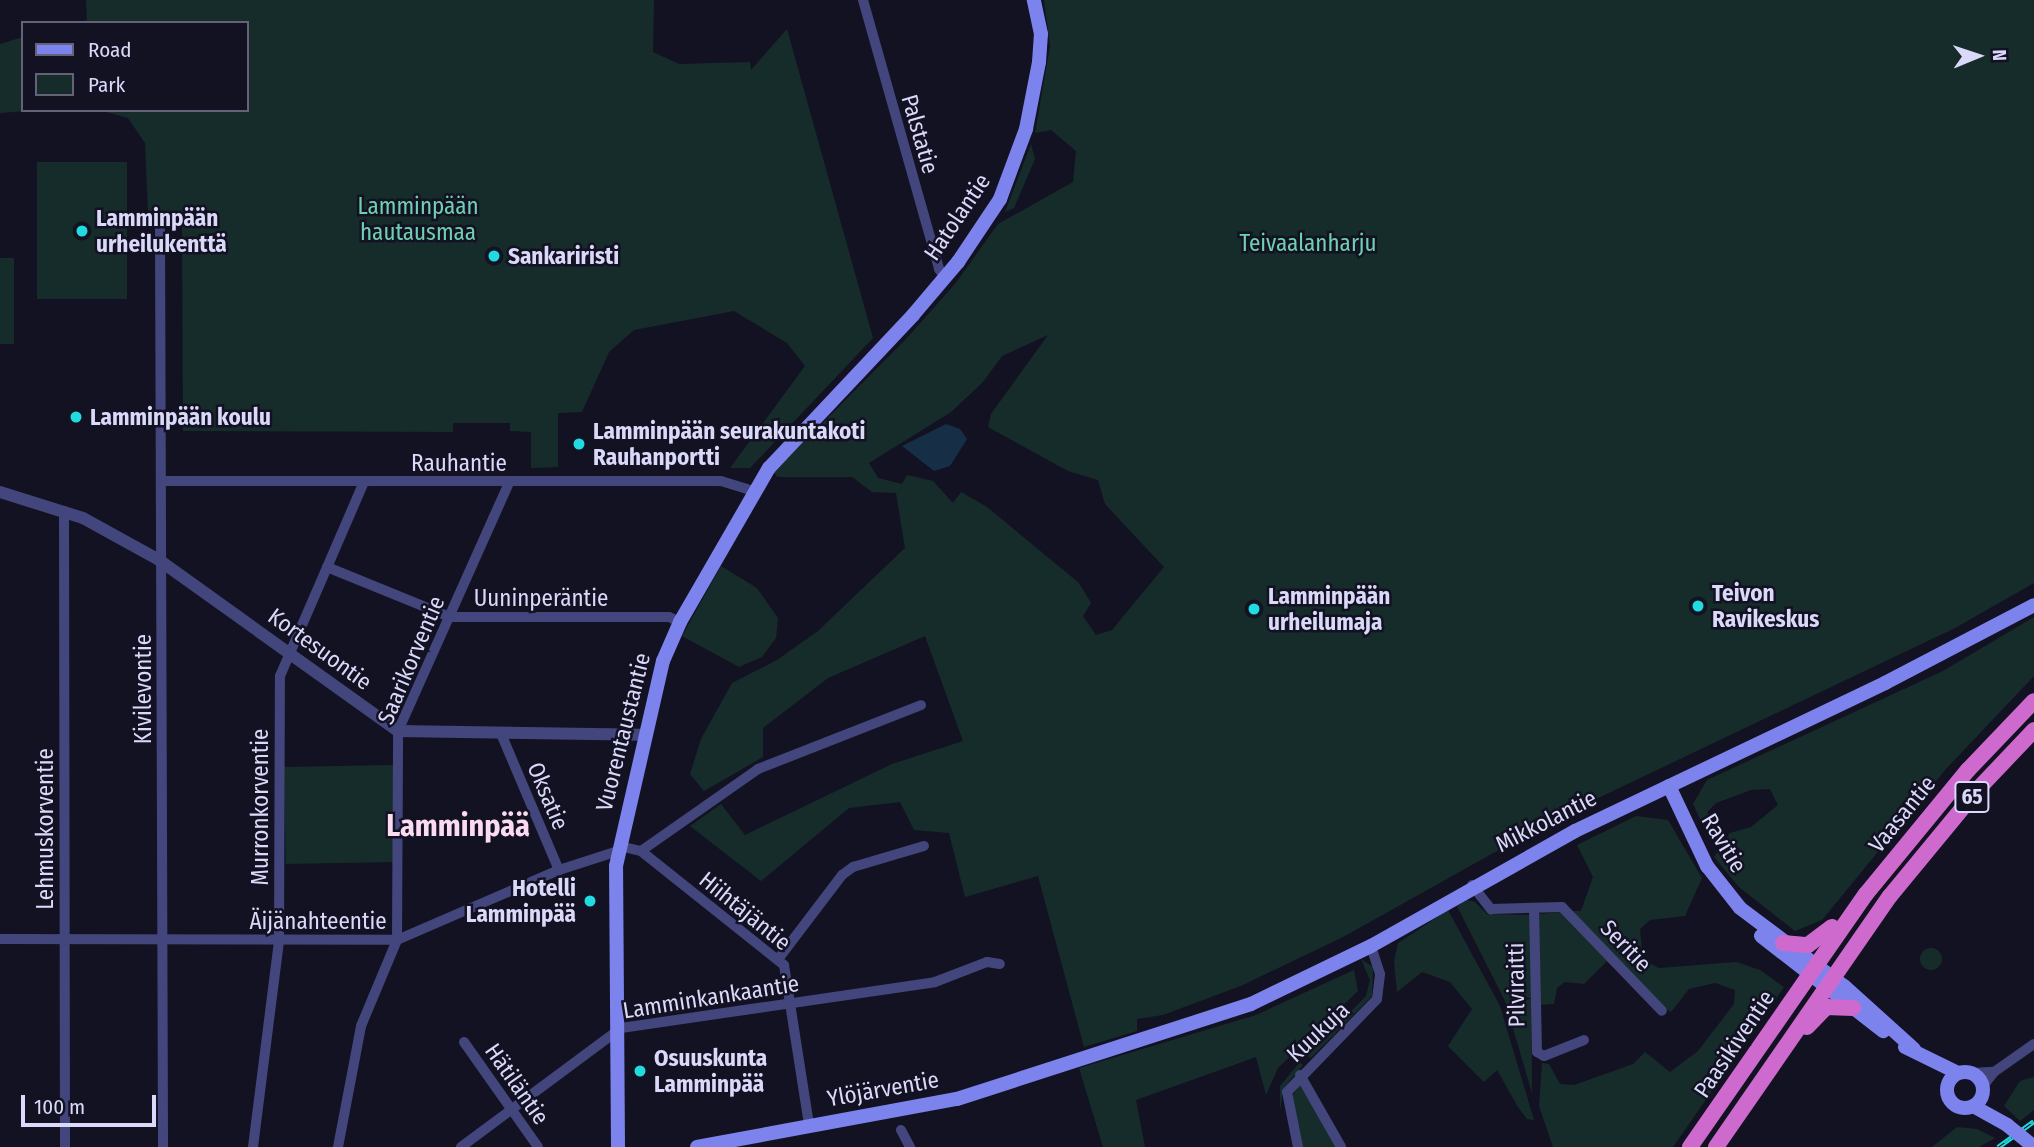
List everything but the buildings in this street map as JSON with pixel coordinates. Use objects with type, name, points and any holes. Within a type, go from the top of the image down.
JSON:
[{"type":"highway","name":"Vaasantie","points":[[1811,970],[1866,894],[1968,770],[2034,701]]},
{"type":"highway","name":"Vaasantie","points":[[1828,981],[1927,849],[2034,730]]},
{"type":"highway","name":"65","points":[[1783,943],[1802,946],[1821,939],[1846,907],[1866,894]]},
{"type":"highway","name":"Paasikiventie","points":[[1690,1147],[1811,970]]},
{"type":"highway","name":"Paasikiventie","points":[[1716,1147],[1828,981]]},
{"type":"highway","points":[[1764,1075],[1776,1070],[1823,1010],[1839,1005],[1853,1008]]},
{"type":"main road","name":"Hatolantie","points":[[875,355],[945,277],[993,211],[1016,163],[1041,51],[1034,0]]},
{"type":"main road","name":"Vuorentaustantie","points":[[618,1147],[615,1032],[618,848],[656,680],[680,622],[753,491],[787,445],[875,355]]},
{"type":"main road","name":"Mikkolantie","points":[[1073,1061],[1251,1004],[1371,946],[1472,886],[1669,786],[1897,677],[2034,605]]},
{"type":"main road","name":"Ravitie","points":[[1669,786],[1707,866],[1749,917],[1761,936],[1828,981]]},
{"type":"main road","name":"Ravitie","points":[[1749,917],[1783,943],[1811,970]]},
{"type":"main road","points":[[1828,981],[1853,1008],[1959,1077],[2007,1125],[2034,1147]]},
{"type":"main road","points":[[1828,981],[1914,1049]]},
{"type":"main road","name":"Ylöjärventie","points":[[697,1147],[957,1098],[1073,1061]]},
{"type":"main road","points":[[1959,1077],[1953,1103],[1981,1100]]},
{"type":"street","name":"Palstatie","points":[[863,0],[939,269],[945,277]]},
{"type":"street","name":"Kivilevontie","points":[[160,230],[163,481],[163,1147]]},
{"type":"street","name":"Rauhantie","points":[[163,481],[729,481],[753,491]]},
{"type":"street","name":"Murronkorventie","points":[[253,1147],[279,941],[279,687],[288,651],[364,482]]},
{"type":"street","name":"Saarikorventie","points":[[338,1147],[362,1026],[397,940],[398,732],[509,483]]},
{"type":"street","name":"Kortesuontie","points":[[0,492],[93,523],[162,562],[398,732]]},
{"type":"street","name":"Lehmuskorventie","points":[[64,512],[65,1147]]},
{"type":"street","name":"Uuninperäntie","points":[[327,567],[450,617],[668,617],[680,622]]},
{"type":"street","points":[[640,851],[758,769],[921,705]]},
{"type":"street","points":[[398,732],[502,736],[643,735]]},
{"type":"street","name":"Oksatie","points":[[502,736],[558,870]]},
{"type":"street","points":[[779,958],[842,875],[853,867],[924,846]]},
{"type":"street","name":"Äijänahteentie","points":[[0,939],[397,940],[558,870],[618,848]]},
{"type":"street","name":"Hiihtäjäntie","points":[[618,848],[640,851],[779,958],[790,1002],[809,1125]]},
{"type":"street","points":[[1472,886],[1489,908],[1534,908]]},
{"type":"street","name":"Seritie","points":[[1534,908],[1562,907],[1662,1012]]},
{"type":"street","name":"Pilviraitti","points":[[1534,908],[1537,1052],[1544,1056],[1584,1040]]},
{"type":"street","name":"Kuukuja","points":[[1298,1147],[1287,1096],[1300,1075],[1377,999],[1380,974],[1371,946]]},
{"type":"street","name":"Lamminkankaantie","points":[[461,1147],[615,1032],[790,1002],[935,982],[987,962],[1000,964]]},
{"type":"street","name":"Hätiläntie","points":[[464,1042],[538,1147]]},
{"type":"street","points":[[1959,1077],[1994,1072],[2034,1044]]},
{"type":"street","points":[[1981,1100],[1994,1072]]},
{"type":"street","points":[[1300,1075],[1341,1147]]},
{"type":"street","points":[[901,1130],[910,1147]]},
{"type":"green space","name":"Lamminpään hautausmaa","points":[[86,0],[654,0],[653,52],[679,64],[750,62],[751,70],[787,29],[873,338],[750,468],[730,468],[805,366],[787,343],[734,311],[634,330],[609,352],[582,412],[558,413],[558,467],[531,468],[531,432],[510,431],[510,423],[453,423],[453,432],[183,431],[182,216],[148,213],[145,143],[128,118],[106,112],[248,112],[248,21],[84,21],[87,20]]},
{"type":"green space","name":"Teivaalanharju","points":[[1044,0],[2034,0],[2034,583],[1955,628],[1554,819],[1343,937],[1243,985],[1163,1015],[1137,1019],[1137,1031],[1084,1047],[1038,876],[965,897],[949,833],[914,830],[900,802],[849,808],[761,881],[690,826],[721,804],[745,835],[892,764],[963,741],[925,636],[828,678],[763,728],[763,757],[704,791],[690,774],[701,739],[732,683],[777,660],[818,631],[905,548],[896,493],[872,492],[852,477],[777,477],[774,472],[906,339],[955,284],[998,224],[1073,182],[1076,151],[1051,130],[1035,133],[1050,46]],"holes":[[[1048,335],[991,414],[988,427],[1068,471],[1098,480],[1105,504],[1164,567],[1112,630],[1096,635],[1083,616],[1091,603],[1079,583],[987,507],[961,492],[953,503],[933,481],[907,475],[902,484],[878,478],[869,463],[951,412],[983,382],[1002,356]]]},
{"type":"green space","points":[[21,38],[21,111],[0,113],[0,44]]},
{"type":"green space","points":[[1031,144],[1035,159],[1014,208],[1005,212]]},
{"type":"green space","name":"Lamminpään urheilukenttä","points":[[37,162],[127,162],[127,299],[37,299]]},
{"type":"green space","points":[[0,258],[14,258],[14,344],[0,344]]},
{"type":"green space","points":[[721,566],[757,588],[778,618],[776,638],[762,657],[739,667],[682,636]]},
{"type":"green space","points":[[2034,617],[2034,676],[1945,770],[1822,920],[1795,931],[1739,887],[1714,857],[1730,833],[1751,827],[1778,805],[1770,789],[1751,790],[1716,803],[1707,812],[1719,830],[1710,840],[1693,804],[1707,780],[1943,671]]},
{"type":"green space","points":[[393,765],[395,862],[286,864],[284,767]]},
{"type":"green space","points":[[1636,816],[1668,820],[1702,878],[1685,916],[1650,920],[1640,929],[1643,960],[1659,968],[1736,962],[1760,970],[1784,987],[1673,1147],[1553,1147],[1539,1106],[1542,1063],[1549,1064],[1560,1084],[1574,1085],[1633,1064],[1645,1052],[1670,1072],[1698,1051],[1734,1004],[1735,990],[1715,983],[1689,989],[1671,1012],[1660,1005],[1570,911],[1581,911],[1593,877],[1577,845]]},
{"type":"green space","points":[[1467,900],[1475,902],[1487,914],[1531,915],[1532,1093],[1505,1001],[1457,906]]},
{"type":"green space","points":[[1448,910],[1500,1006],[1534,1120],[1527,1119],[1518,1107],[1497,1070],[1484,1082],[1448,1046],[1472,1009],[1450,982],[1422,972],[1397,992],[1394,961],[1398,943]]},
{"type":"green space","points":[[1564,912],[1609,959],[1584,984],[1565,982],[1557,988],[1554,1004],[1538,1005],[1537,914]]},
{"type":"green space","points":[[1931,948],[1939,951],[1942,959],[1939,967],[1931,970],[1923,967],[1920,959],[1923,951]]},
{"type":"green space","points":[[1361,959],[1373,967],[1372,996],[1311,1058],[1307,1056],[1366,996],[1370,980]]},
{"type":"green space","points":[[1354,970],[1358,991],[1278,1068],[1266,1095],[1256,1057],[1136,1100],[1145,1147],[1103,1147],[1079,1068],[1256,1015]]},
{"type":"green space","points":[[1300,1062],[1303,1065],[1283,1089],[1280,1111],[1280,1086]]},
{"type":"green space","points":[[2034,1077],[2034,1110],[2020,1121],[2004,1106],[2020,1081]]},
{"type":"green space","points":[[1300,1085],[1336,1147],[1302,1147],[1292,1096]]},
{"type":"green space","points":[[1957,1127],[1977,1129],[1995,1138],[1979,1147],[1932,1147]]},
{"type":"water","points":[[946,424],[960,429],[967,439],[950,466],[934,471],[902,446]]},
{"type":"railway","points":[[1998,1147],[2034,1121]]},
{"type":"place","name":"Lamminpään urheilukenttä","points":[[82,231]]},
{"type":"place","name":"Sankariristi","points":[[494,256]]},
{"type":"place","name":"Lamminpään koulu","points":[[76,417]]},
{"type":"place","name":"Lamminpään seurakuntakoti Rauhanportti","points":[[579,444]]},
{"type":"place","name":"Teivon Ravikeskus","points":[[1698,606]]},
{"type":"place","name":"Lamminpään urheilumaja","points":[[1254,609]]},
{"type":"place","name":"Hotelli Lamminpää","points":[[590,901]]},
{"type":"place","name":"Osuuskunta Lamminpää","points":[[640,1071]]},
{"type":"district","name":"Lamminpää","points":[[458,826]]}]
